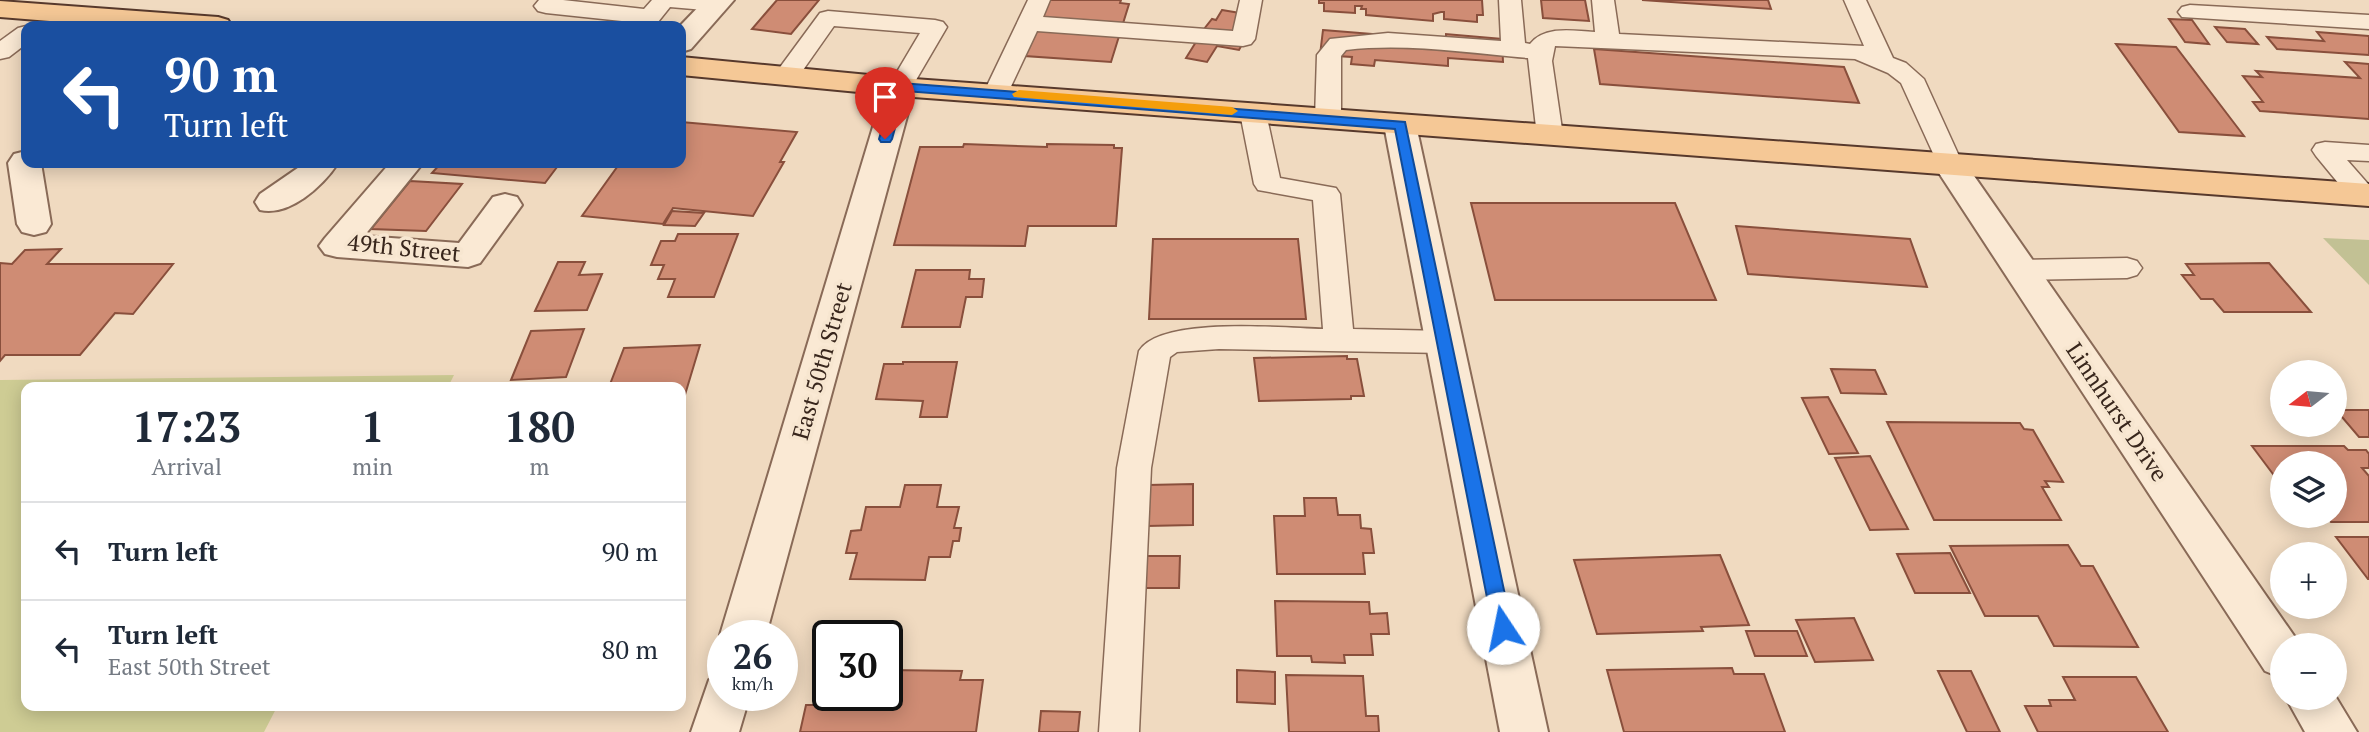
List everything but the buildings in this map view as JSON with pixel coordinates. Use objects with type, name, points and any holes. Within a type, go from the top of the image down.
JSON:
[{"type":"main road","points":[[0,9],[45,20],[181,16]]},
{"type":"main road","points":[[686,66],[900,87],[997,92],[1951,167],[2366,195]]},
{"type":"street","points":[[686,37],[718,2]]},
{"type":"street","name":"East 50th Street","points":[[747,620],[900,87]]},
{"type":"street","points":[[1400,125],[1524,732]]},
{"type":"street","name":"Linnhurst Drive","points":[[1951,167],[2270,639]]},
{"type":"street","points":[[25,168],[34,224]]},
{"type":"street","points":[[272,202],[318,168]]},
{"type":"street","name":"49th Street","points":[[403,168],[337,246],[468,255],[505,205]]},
{"type":"street","points":[[2318,710],[2333,732]]},
{"type":"street","points":[[715,732],[721,711]]},
{"type":"lane","points":[[552,0],[546,6],[586,18],[650,17],[664,0],[718,2]]},
{"type":"lane","points":[[997,92],[1039,0]]},
{"type":"lane","points":[[1028,23],[1243,39],[1251,0]]},
{"type":"lane","points":[[1510,0],[1513,50]]},
{"type":"lane","points":[[1603,0],[1608,40]]},
{"type":"lane","points":[[1856,0],[1882,60]]},
{"type":"lane","points":[[2190,12],[2369,22]]},
{"type":"lane","points":[[787,75],[828,18],[935,27],[900,87]]},
{"type":"lane","points":[[0,52],[21,37]]},
{"type":"lane","points":[[1550,136],[1541,52],[1541,45],[1548,39],[1859,51],[1882,60],[1912,79],[1951,167]]},
{"type":"lane","points":[[1328,119],[1329,55],[1338,44],[1362,40],[1391,40],[1541,52]]},
{"type":"lane","points":[[1253,113],[1268,184],[1326,194],[1339,340]]},
{"type":"lane","points":[[2366,195],[2325,150],[2369,153]]},
{"type":"lane","points":[[2021,270],[2127,268]]},
{"type":"lane","points":[[1119,732],[1134,468],[1154,351],[1170,342],[1219,338],[1445,342]]},
{"type":"shaded area","points":[[2323,238],[2369,240],[2369,285]]},
{"type":"shaded area","points":[[454,375],[450,382],[21,382],[21,711],[275,711],[264,732],[0,732],[0,380]]},
{"type":"slow traffic","points":[[1019,94],[1232,111]]},
{"type":"route","points":[[885,139],[900,87],[997,92],[1400,125],[1503,628]]}]
